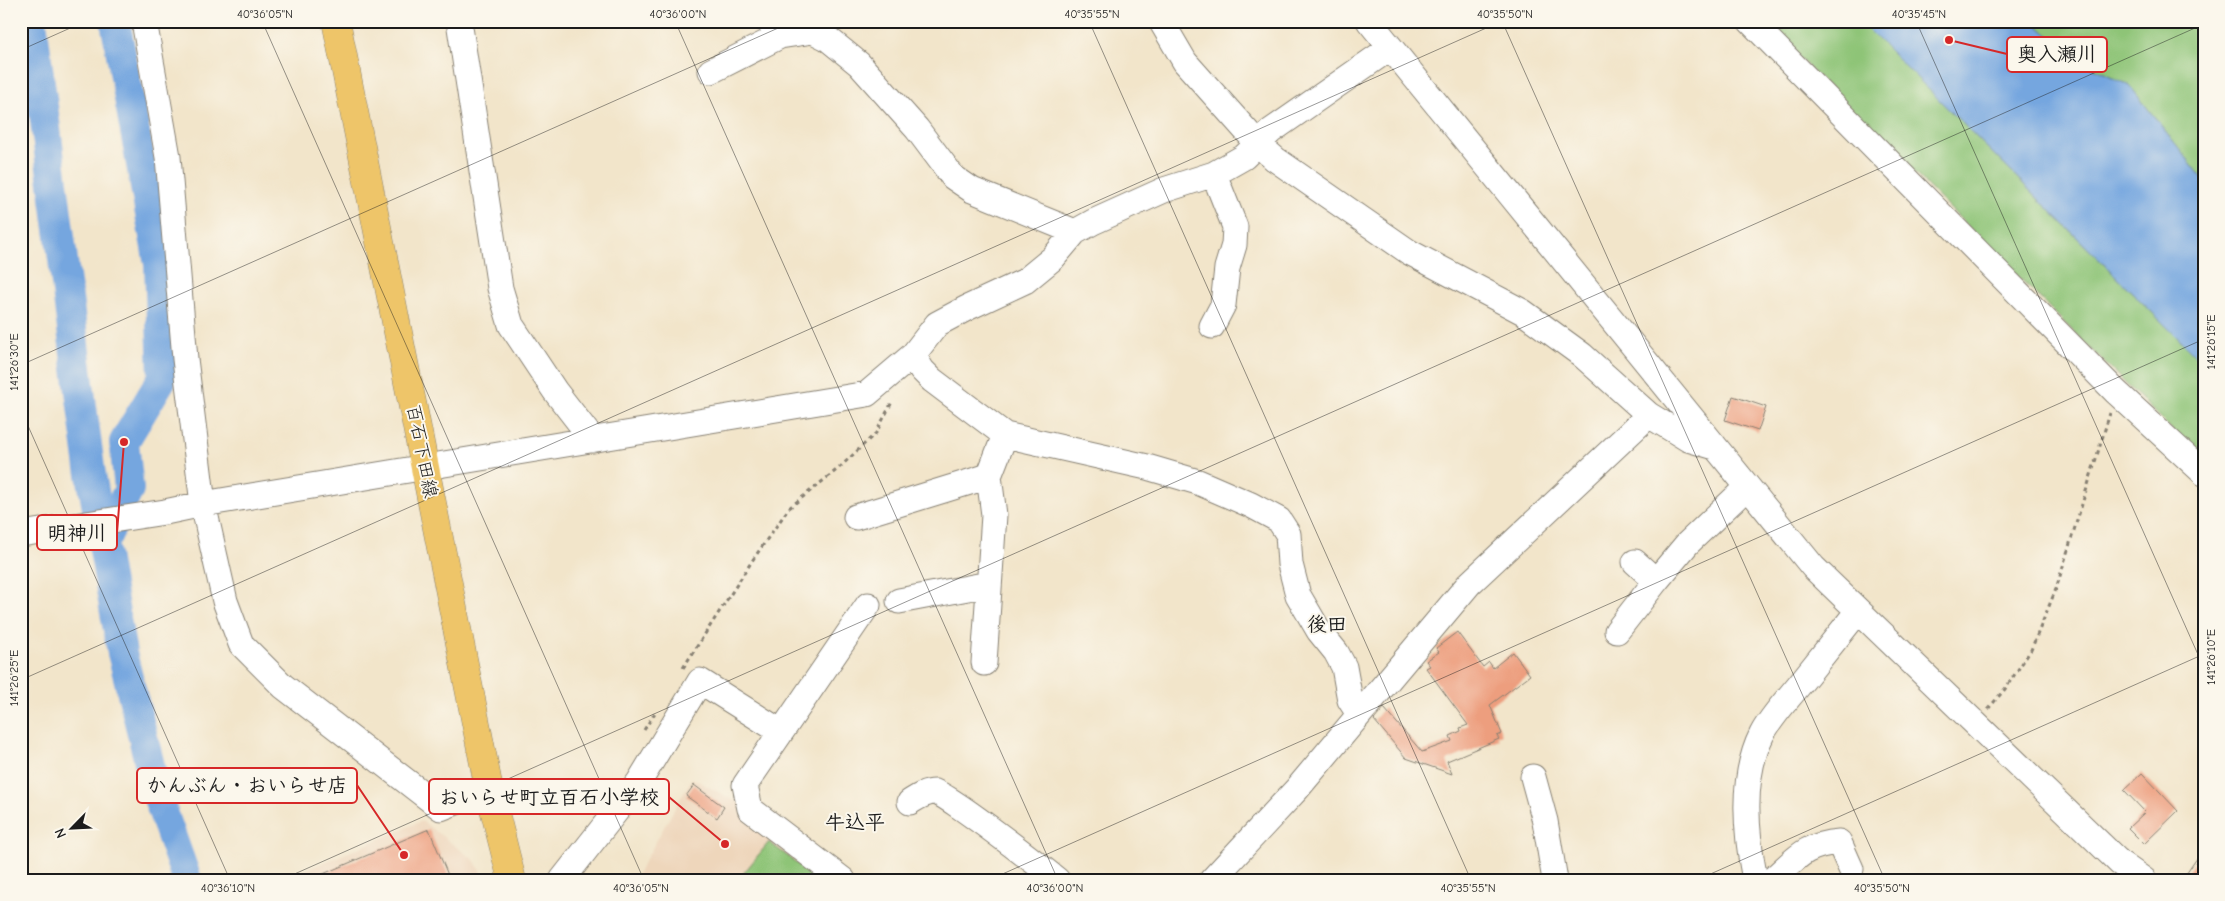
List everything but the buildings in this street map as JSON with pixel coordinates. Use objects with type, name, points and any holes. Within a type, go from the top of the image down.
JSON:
[{"type":"main road","name":"百石下田線","points":[[336,21],[489,789],[512,880]]},
{"type":"street","points":[[144,21],[168,157],[186,359],[203,504],[225,601],[241,644],[283,686],[441,808],[489,789]]},
{"type":"street","points":[[459,21],[500,288],[511,326],[555,391],[593,440]]},
{"type":"street","points":[[1161,21],[1185,62],[1259,145],[1275,159],[1410,252],[1523,312],[1582,355],[1649,415],[1688,439],[1715,447]]},
{"type":"street","points":[[1369,21],[1813,567],[1976,723],[2122,871],[2144,880]]},
{"type":"street","points":[[1750,21],[2115,391],[2204,473]]},
{"type":"street","points":[[711,71],[774,29],[813,31],[827,38],[859,64],[917,130],[953,177],[972,190],[1075,232]]},
{"type":"street","points":[[21,534],[165,512],[203,504],[867,394],[912,355],[937,324],[1025,281],[1053,258],[1075,232],[1164,190],[1214,174],[1244,157],[1259,145],[1271,131],[1390,48]]},
{"type":"street","points":[[1212,326],[1222,305],[1227,268],[1234,244],[1235,227],[1214,174]]},
{"type":"street","points":[[912,355],[922,370],[932,380],[1005,435],[1147,467],[1198,482],[1251,505],[1279,520],[1288,534],[1290,564],[1298,594],[1319,631],[1336,652],[1344,667],[1350,700],[1358,714]]},
{"type":"street","points":[[1212,880],[1297,788],[1469,584],[1649,415]]},
{"type":"street","points":[[984,663],[994,515],[990,476],[1005,435]]},
{"type":"street","points":[[856,516],[990,476]]},
{"type":"street","points":[[1617,631],[1687,544],[1747,487]]},
{"type":"street","points":[[1635,562],[1656,581]]},
{"type":"street","points":[[899,602],[989,584]]},
{"type":"street","points":[[843,880],[750,809],[744,785],[868,605]]},
{"type":"street","points":[[1755,880],[1748,848],[1747,818],[1753,761],[1762,734],[1858,611]]},
{"type":"street","points":[[562,880],[639,782],[700,681],[781,732]]},
{"type":"street","points":[[1533,777],[1545,820],[1554,880]]},
{"type":"street","points":[[910,802],[926,793],[937,792],[1058,880]]},
{"type":"street","points":[[1772,880],[1807,848],[1823,843],[1839,842],[1851,869]]},
{"type":"path","points":[[1976,723],[2005,689],[2035,641],[2056,589],[2110,416],[2115,391]]},
{"type":"path","points":[[681,672],[754,558],[789,508],[839,468],[876,433],[897,393]]},
{"type":"path","points":[[644,730],[660,705]]},
{"type":"path","points":[[21,774],[27,808],[21,841]]},
{"type":"shaded area","points":[[692,778],[750,809],[843,880],[634,880]]},
{"type":"shaded area","points":[[422,821],[474,860],[486,880],[283,880]]},
{"type":"green space","points":[[1762,21],[1860,21],[2204,364],[2204,462]]},
{"type":"green space","points":[[2032,21],[2190,21],[2204,38],[2204,180],[2130,86],[2076,59]]},
{"type":"green space","points":[[769,842],[819,880],[738,880]]},
{"type":"water","points":[[1860,21],[2032,21],[2076,59],[2130,86],[2204,180],[2204,364]]},
{"type":"waterway","points":[[32,21],[90,468],[103,544]]},
{"type":"waterway","points":[[115,21],[159,264],[163,377],[124,442],[129,489],[103,544],[122,653],[158,798],[187,880]]},
{"type":"place","name":"奥入瀬川","points":[[1949,40]]},
{"type":"place","name":"明神川","points":[[124,442]]},
{"type":"place","name":"おいらせ町立百石小学校","points":[[725,844]]},
{"type":"place","name":"かんぶん・おいらせ店","points":[[404,855]]},
{"type":"district","name":"後田","points":[[1327,624]]},
{"type":"district","name":"牛込平","points":[[855,822]]}]
